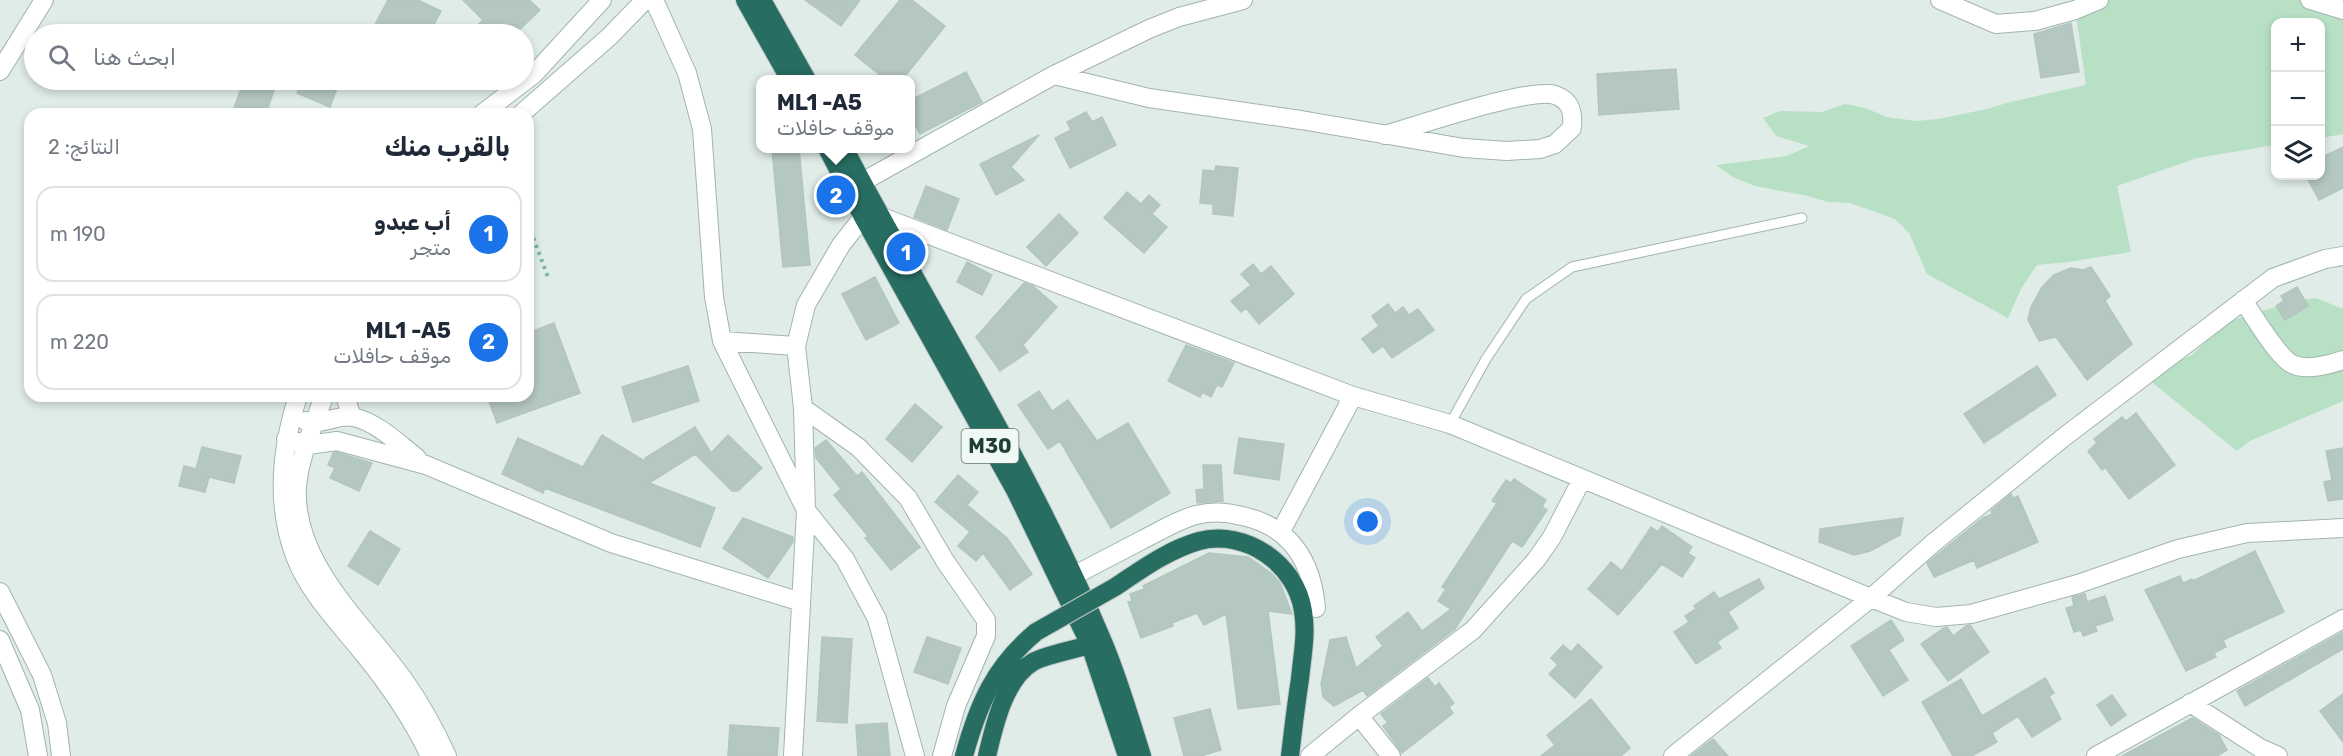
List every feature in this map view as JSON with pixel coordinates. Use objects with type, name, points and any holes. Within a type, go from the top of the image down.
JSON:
[{"type":"highway","points":[[745,0],[787,75]]},
{"type":"highway","points":[[762,0],[804,75]]},
{"type":"highway","name":"M30","points":[[830,153],[1015,490],[1090,645],[1127,756]]},
{"type":"highway","name":"M30","points":[[846,153],[963,362],[1073,576],[1104,644],[1142,756]]},
{"type":"highway","points":[[964,756],[983,698],[1019,646],[1036,632],[1164,555],[1202,541],[1218,539],[1237,542],[1263,551],[1280,564],[1293,580],[1303,611],[1305,636],[1290,756]]},
{"type":"highway","points":[[987,756],[995,719],[1018,676],[1033,662],[1090,645]]},
{"type":"street","points":[[29,24],[44,0]]},
{"type":"street","points":[[534,74],[602,0]]},
{"type":"street","points":[[528,108],[609,37],[645,0]]},
{"type":"street","points":[[654,0],[687,73],[702,129],[714,297],[722,340],[806,510],[845,559],[877,619],[915,756]]},
{"type":"street","points":[[1940,0],[1996,24],[2035,21],[2075,10],[2098,0]]},
{"type":"street","points":[[2310,0],[2343,10]]},
{"type":"street","points":[[915,152],[1054,75],[1149,29],[1179,17],[1234,1]]},
{"type":"street","points":[[0,71],[24,32]]},
{"type":"street","points":[[1054,75],[1149,98],[1301,120],[1385,135],[1464,148],[1507,151],[1540,149],[1555,144],[1565,137],[1572,128],[1573,115],[1570,105],[1563,99],[1555,95],[1542,94],[1504,101],[1385,135]]},
{"type":"street","points":[[490,108],[513,90]]},
{"type":"street","points":[[861,182],[913,153]]},
{"type":"street","points":[[793,756],[806,510],[803,408],[796,346],[806,305],[841,245],[863,217]]},
{"type":"street","points":[[882,217],[1353,396],[1450,424],[1581,480],[1714,532],[1906,612],[1936,617],[1971,614],[2078,584],[2178,549],[2247,533],[2343,528]]},
{"type":"street","points":[[1673,756],[1871,598],[1932,544],[2064,437],[2243,300],[2273,278],[2325,259],[2343,256]]},
{"type":"street","points":[[2243,300],[2279,352],[2292,364],[2308,367],[2343,360]]},
{"type":"street","points":[[722,340],[796,346]]},
{"type":"street","points":[[1281,531],[1353,396]]},
{"type":"street","points":[[296,402],[286,439],[282,501],[296,557],[319,598],[408,714],[430,756]]},
{"type":"street","points":[[322,402],[299,476],[297,500],[310,552],[332,589],[421,705],[447,756]]},
{"type":"street","points":[[347,402],[352,417]]},
{"type":"street","points":[[803,408],[858,447],[908,498],[945,561],[986,620],[986,636],[956,706],[942,756]]},
{"type":"street","points":[[292,417],[315,424],[352,417],[377,428],[426,465]]},
{"type":"street","points":[[286,439],[308,445],[338,441],[426,465],[611,543],[801,602]]},
{"type":"street","points":[[1310,756],[1473,630],[1536,561],[1552,537],[1581,480]]},
{"type":"street","points":[[1073,576],[1182,519],[1206,513],[1232,513],[1281,531],[1296,547],[1314,591],[1316,608]]},
{"type":"street","points":[[0,592],[42,675],[57,723],[61,756]]},
{"type":"street","points":[[2096,756],[2343,619]]},
{"type":"street","points":[[0,640],[13,665],[30,710],[38,756]]},
{"type":"street","points":[[2190,703],[2255,752],[2278,756]]},
{"type":"street","points":[[1359,716],[1391,756]]},
{"type":"lane","points":[[1450,424],[1486,359],[1526,299],[1572,267],[1802,218]]},
{"type":"path","points":[[534,240],[548,277]]},
{"type":"green space","points":[[2089,0],[2343,0],[2343,134],[2325,137],[2325,18],[2271,18],[2271,146],[2197,158],[2117,186],[2131,252],[2037,265],[2021,289],[2008,318],[1927,274],[1909,233],[1895,219],[1850,203],[1828,202],[1755,186],[1733,177],[1716,165],[1787,156],[1809,146],[1776,136],[1763,118],[1780,111],[1822,112],[1845,104],[1865,108],[1887,117],[1916,121],[1987,109],[2086,85],[2075,8]]},
{"type":"green space","points":[[2316,298],[2343,309],[2343,401],[2250,441],[2237,451],[2143,375],[2192,355],[2226,322],[2299,300]]},
{"type":"building","points":[[388,0],[418,0],[441,11],[434,24],[375,24]]},
{"type":"building","points":[[463,0],[529,0],[540,10],[525,24],[479,24],[483,20]]},
{"type":"building","points":[[805,0],[860,0],[841,26]]},
{"type":"building","points":[[900,0],[912,0],[945,26],[906,75],[880,75],[855,55]]},
{"type":"building","points":[[2071,23],[2079,72],[2041,78],[2034,34]]},
{"type":"building","points":[[1676,69],[1679,109],[1599,115],[1597,74]]},
{"type":"building","points":[[966,72],[982,102],[920,134],[915,125],[915,98]]},
{"type":"building","points":[[240,90],[274,90],[268,108],[234,108]]},
{"type":"building","points":[[298,90],[336,90],[330,107],[297,93]]},
{"type":"building","points":[[1086,112],[1092,122],[1102,117],[1116,145],[1070,168],[1055,138],[1071,130],[1067,122]]},
{"type":"building","points":[[1039,135],[1011,167],[1024,180],[996,195],[980,164]]},
{"type":"building","points":[[2343,147],[2343,188],[2319,200],[2308,180],[2325,180],[2325,156]]},
{"type":"building","points":[[772,153],[799,153],[810,265],[783,267]]},
{"type":"building","points":[[1216,166],[1238,168],[1233,216],[1213,214],[1213,204],[1200,203],[1203,170],[1215,171]]},
{"type":"building","points":[[926,186],[959,199],[947,230],[914,217]]},
{"type":"building","points":[[1127,192],[1141,204],[1149,195],[1160,205],[1152,214],[1167,227],[1144,253],[1104,218]]},
{"type":"building","points":[[1059,214],[1078,233],[1046,266],[1027,247]]},
{"type":"building","points":[[967,262],[992,275],[982,295],[957,282]]},
{"type":"building","points":[[1253,264],[1261,274],[1271,266],[1294,294],[1259,324],[1246,308],[1241,312],[1231,301],[1251,285],[1241,274]]},
{"type":"building","points":[[2091,267],[2110,296],[2105,301],[2132,344],[2087,380],[2056,337],[2039,341],[2028,320],[2031,307],[2042,287],[2054,275],[2071,268],[2083,270]]},
{"type":"building","points":[[875,277],[899,323],[866,340],[842,294]]},
{"type":"building","points":[[1024,283],[1033,286],[1057,307],[1023,345],[1028,352],[1000,371],[976,337]]},
{"type":"building","points":[[2297,287],[2308,306],[2285,320],[2276,306],[2284,301],[2281,296]]},
{"type":"building","points":[[1388,304],[1395,313],[1403,307],[1409,315],[1418,309],[1434,330],[1392,358],[1383,346],[1373,353],[1362,339],[1379,326],[1372,316]]},
{"type":"building","points":[[554,323],[580,393],[497,423],[489,402],[534,402],[534,331]]},
{"type":"building","points":[[1186,345],[1234,363],[1222,387],[1217,385],[1211,397],[1202,392],[1200,397],[1168,381]]},
{"type":"building","points":[[688,366],[699,401],[633,422],[622,387]]},
{"type":"building","points":[[2037,366],[2056,395],[1984,443],[1964,414]]},
{"type":"building","points":[[1039,391],[1052,411],[1068,400],[1097,441],[1128,423],[1170,493],[1111,528],[1060,441],[1048,449],[1018,405]]},
{"type":"building","points":[[915,404],[942,427],[912,462],[886,439]]},
{"type":"building","points":[[2136,413],[2175,465],[2129,499],[2105,467],[2102,470],[2088,451],[2097,443],[2094,439],[2122,417],[2126,421]]},
{"type":"building","points":[[695,427],[711,453],[728,435],[762,468],[738,491],[732,491],[695,454],[649,483],[715,508],[700,547],[545,488],[543,493],[502,474],[518,438],[583,467],[602,435],[646,462],[645,458]]},
{"type":"building","points":[[1239,438],[1284,444],[1279,480],[1234,473]]},
{"type":"building","points":[[826,440],[857,476],[862,472],[920,547],[891,570],[865,538],[868,536],[834,495],[841,489],[816,458],[815,448]]},
{"type":"building","points":[[202,447],[241,456],[234,483],[209,477],[205,492],[179,486],[184,466],[196,469]]},
{"type":"building","points":[[2343,448],[2343,499],[2328,501],[2324,482],[2332,480],[2326,451]]},
{"type":"building","points":[[333,453],[372,463],[359,491],[330,478],[335,468],[328,465]]},
{"type":"building","points":[[1203,465],[1221,465],[1223,501],[1197,503],[1196,490],[1204,489]]},
{"type":"building","points":[[958,475],[978,492],[967,505],[1007,538],[1032,574],[1010,590],[983,553],[976,561],[958,546],[970,532],[935,502]]},
{"type":"building","points":[[1514,479],[1546,500],[1542,507],[1547,510],[1522,547],[1512,541],[1455,629],[1367,696],[1363,690],[1334,706],[1323,697],[1321,684],[1330,640],[1346,637],[1356,668],[1383,646],[1376,637],[1408,612],[1422,631],[1451,609],[1438,601],[1446,589],[1442,587],[1497,503],[1492,501],[1506,480],[1511,483]]},
{"type":"building","points":[[2011,494],[2013,498],[2018,496],[2038,542],[1977,568],[1974,560],[1934,577],[1927,563],[1983,518],[1992,514],[1991,511]]},
{"type":"building","points":[[743,518],[793,537],[793,542],[768,578],[723,548]]},
{"type":"building","points":[[1903,518],[1900,535],[1870,551],[1854,555],[1819,542],[1820,529]]},
{"type":"building","points":[[1662,526],[1692,547],[1688,553],[1695,558],[1682,577],[1662,564],[1618,615],[1588,589],[1611,562],[1622,571],[1651,527],[1658,532]]},
{"type":"building","points":[[370,531],[400,549],[378,585],[348,566]]},
{"type":"building","points":[[2255,551],[2284,612],[2223,640],[2226,647],[2214,653],[2216,657],[2186,671],[2145,590],[2180,576],[2183,583],[2192,579],[2193,581]]},
{"type":"building","points":[[1209,553],[1248,557],[1271,573],[1280,583],[1292,614],[1268,611],[1280,704],[1238,709],[1226,614],[1204,625],[1197,613],[1172,623],[1173,626],[1141,638],[1128,602],[1132,601],[1130,594],[1144,589],[1143,586]]},
{"type":"building","points":[[1759,579],[1764,588],[1728,612],[1738,628],[1717,642],[1721,648],[1696,664],[1674,632],[1689,622],[1685,616],[1696,609],[1694,606],[1714,592],[1719,599]]},
{"type":"building","points":[[2085,594],[2087,602],[2105,596],[2113,620],[2095,626],[2097,631],[2083,636],[2081,630],[2074,632],[2066,608],[2074,606],[2072,597]]},
{"type":"building","points":[[1891,620],[1904,640],[1889,650],[1908,680],[1883,696],[1851,646]]},
{"type":"building","points":[[1970,625],[1989,652],[1948,681],[1921,644],[1944,628],[1947,627],[1953,636]]},
{"type":"building","points":[[2343,632],[2343,649],[2245,706],[2237,691]]},
{"type":"building","points":[[822,637],[852,639],[847,723],[817,721]]},
{"type":"building","points":[[927,637],[961,648],[948,684],[914,672]]},
{"type":"building","points":[[1578,644],[1602,667],[1575,698],[1549,674],[1558,665],[1551,658],[1563,645],[1571,652]]},
{"type":"building","points":[[1428,678],[1435,687],[1439,683],[1454,703],[1449,707],[1453,713],[1402,753],[1383,726],[1388,723],[1381,714]]},
{"type":"building","points":[[2045,678],[2054,693],[2049,696],[2061,719],[2032,737],[2018,716],[1992,733],[1997,742],[1972,756],[1953,756],[1922,702],[1961,679],[1982,716]]},
{"type":"building","points":[[2343,694],[2343,742],[2320,711]]},
{"type":"building","points":[[2112,695],[2126,715],[2111,726],[2097,705]]},
{"type":"building","points":[[1591,699],[1630,748],[1621,756],[1541,756],[1555,745],[1547,735]]},
{"type":"building","points":[[1210,709],[1221,750],[1201,756],[1184,756],[1174,718]]},
{"type":"building","points":[[2192,718],[2219,735],[2227,750],[2217,756],[2122,756]]},
{"type":"building","points":[[887,723],[890,756],[858,756],[856,725]]},
{"type":"building","points":[[730,725],[779,728],[777,756],[728,756]]},
{"type":"building","points":[[1713,739],[1728,756],[1691,756]]},
{"type":"place","name":"ML1 -A5","points":[[836,195]]},
{"type":"place","name":"أب عبدو","points":[[906,252]]}]
